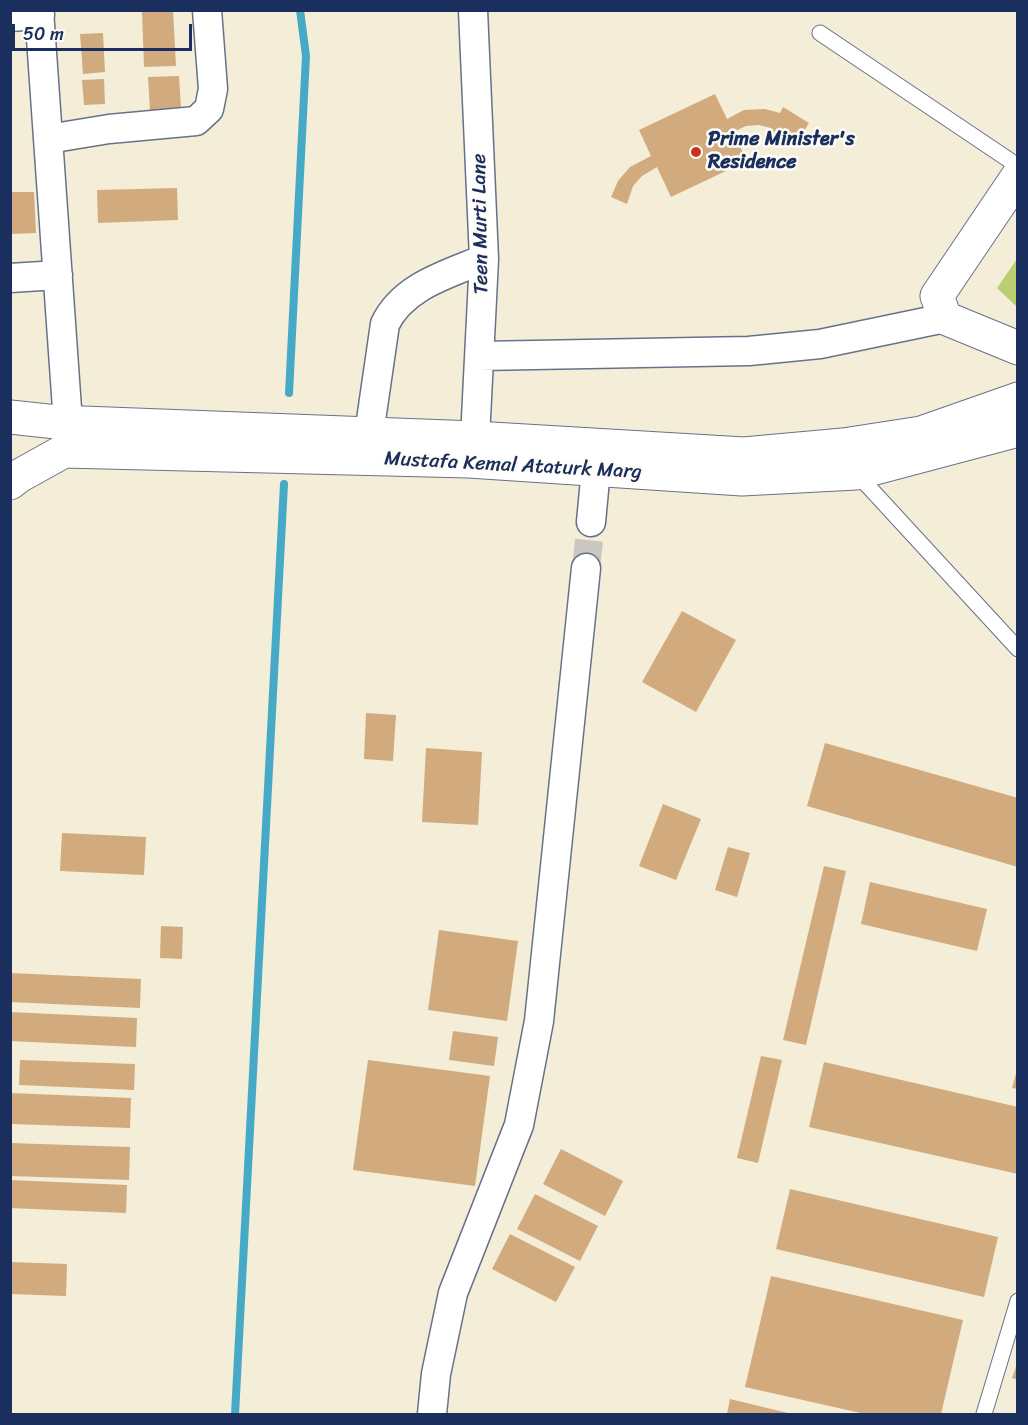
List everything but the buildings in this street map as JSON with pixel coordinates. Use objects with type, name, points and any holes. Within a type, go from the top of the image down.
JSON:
[{"type":"main road","points":[[1017,176],[937,296],[945,318],[1017,348]]},
{"type":"main road","points":[[945,318],[1017,211]]},
{"type":"main road","name":"Mustafa Kemal Ataturk Marg","points":[[10,417],[68,423],[476,438],[744,454],[843,445],[921,432],[1017,399]]},
{"type":"main road","name":"Mustafa Kemal Ataturk Marg","points":[[10,483],[64,451],[469,461],[742,479],[856,473],[1017,430]]},
{"type":"street","points":[[48,139],[109,129],[196,121],[208,109],[213,89],[207,10]]},
{"type":"street","name":"Teen Murti Lane","points":[[473,10],[484,259],[476,438]]},
{"type":"street","points":[[10,17],[40,13],[68,423]]},
{"type":"street","points":[[369,434],[385,324],[391,312],[404,298],[421,286],[484,259]]},
{"type":"street","points":[[10,278],[58,275]]},
{"type":"street","points":[[480,356],[749,351],[820,344],[945,318]]},
{"type":"street","points":[[591,522],[596,469]]},
{"type":"street","points":[[432,1414],[436,1374],[453,1293],[519,1125],[539,1022],[586,568]]},
{"type":"lane","points":[[820,33],[1017,166]]},
{"type":"lane","points":[[856,473],[1017,649]]},
{"type":"lane","points":[[984,1414],[1017,1301]]},
{"type":"green space","points":[[1017,259],[1017,307],[997,288]]},
{"type":"waterway","points":[[289,393],[306,56],[300,10]]},
{"type":"waterway","points":[[235,1414],[284,484]]},
{"type":"tunnel","points":[[586,568],[591,522]]},
{"type":"place","name":"Prime Minister's Residence","points":[[696,152]]}]
